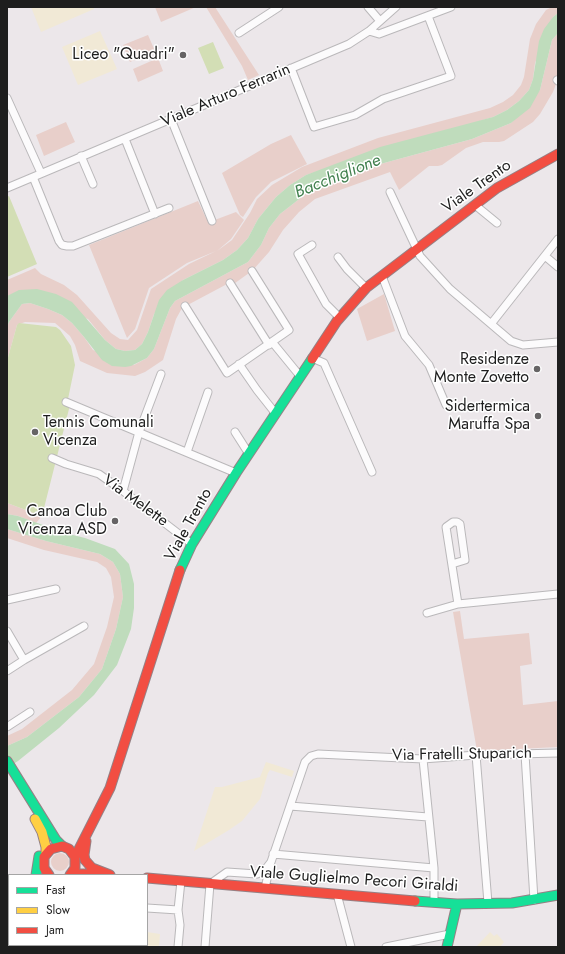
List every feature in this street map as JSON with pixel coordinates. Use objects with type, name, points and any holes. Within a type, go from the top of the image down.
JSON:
[{"type":"main road","name":"Viale Trento","points":[[71,874],[75,868],[76,859],[89,828],[110,788],[178,578],[192,544],[236,473],[312,358],[340,318],[366,288],[498,188],[558,154]]},
{"type":"main road","points":[[8,768],[42,832],[46,847],[44,868],[48,874]]},
{"type":"main road","points":[[8,768],[56,840],[69,849],[76,859],[90,873]]},
{"type":"main road","points":[[30,810],[36,827],[39,844],[36,874]]},
{"type":"main road","name":"Viale Trento","points":[[45,859],[54,847],[73,844],[89,828]]},
{"type":"main road","points":[[89,828],[84,849],[85,860],[91,868],[107,874]]},
{"type":"main road","points":[[42,874],[45,859]]},
{"type":"main road","points":[[71,874],[98,874]]},
{"type":"main road","name":"Viale Guglielmo Pecori Giraldi","points":[[148,878],[457,904],[512,903],[558,895]]},
{"type":"main road","points":[[447,947],[457,904]]},
{"type":"street","points":[[239,33],[280,7]]},
{"type":"street","points":[[368,7],[380,21]]},
{"type":"street","name":"Viale Arturo Ferrarin","points":[[7,188],[349,44],[369,31],[396,7]]},
{"type":"street","points":[[369,31],[379,34],[452,7]]},
{"type":"street","points":[[291,68],[314,127],[355,115],[383,98],[452,76],[428,16]]},
{"type":"street","points":[[7,98],[41,173]]},
{"type":"street","points":[[171,119],[212,221]]},
{"type":"street","points":[[125,138],[155,214]]},
{"type":"street","points":[[81,156],[93,184]]},
{"type":"street","points":[[33,177],[62,245],[73,246],[169,208]]},
{"type":"street","points":[[390,192],[413,239],[416,250],[450,289],[511,341],[523,345],[558,342]]},
{"type":"street","points":[[475,205],[497,223]]},
{"type":"street","points":[[491,324],[558,239]]},
{"type":"street","points":[[312,245],[298,254],[326,304],[340,318]]},
{"type":"street","points":[[545,256],[558,267]]},
{"type":"street","points":[[338,257],[347,269],[366,288]]},
{"type":"street","points":[[185,306],[227,373],[271,344],[289,330],[252,271]]},
{"type":"street","points":[[382,276],[405,336],[429,365],[446,406]]},
{"type":"street","points":[[230,283],[271,344],[300,376]]},
{"type":"street","points":[[312,358],[324,363],[372,472]]},
{"type":"street","points":[[239,364],[276,414]]},
{"type":"street","points":[[123,491],[138,432],[161,374]]},
{"type":"street","points":[[187,452],[208,392]]},
{"type":"street","points":[[66,402],[236,473]]},
{"type":"street","points":[[235,432],[249,454]]},
{"type":"street","name":"Via Melette","points":[[52,458],[99,474],[192,544]]},
{"type":"street","points":[[452,564],[465,560],[460,524],[457,522],[453,522],[446,527],[458,604]]},
{"type":"street","points":[[7,600],[56,589]]},
{"type":"street","points":[[427,613],[458,604],[558,594]]},
{"type":"street","points":[[7,671],[84,626]]},
{"type":"street","points":[[7,631],[24,660]]},
{"type":"street","points":[[7,727],[30,712]]},
{"type":"street","name":"Via Fratelli Stuparich","points":[[265,888],[273,854],[305,762],[312,756],[318,754],[423,760],[476,755],[558,753]]},
{"type":"street","points":[[525,754],[534,900]]},
{"type":"street","points":[[476,755],[488,903]]},
{"type":"street","points":[[423,760],[434,868],[434,901]]},
{"type":"street","points":[[290,806],[428,817]]},
{"type":"street","points":[[273,854],[434,868]]},
{"type":"street","points":[[205,947],[210,884],[227,872],[261,873],[271,862]]},
{"type":"street","points":[[178,947],[180,925],[178,910],[182,881]]},
{"type":"street","points":[[337,894],[351,947]]},
{"type":"street","points":[[148,908],[178,910]]},
{"type":"street","points":[[386,947],[450,934]]},
{"type":"shaded area","points":[[31,7],[94,7],[94,9],[41,32]]},
{"type":"shaded area","points":[[155,7],[196,7],[161,22]]},
{"type":"shaded area","points":[[206,7],[215,7],[259,75],[248,80],[242,66]]},
{"type":"shaded area","points":[[552,7],[558,7],[558,13],[553,17],[535,63],[533,79],[529,90],[519,101],[507,110],[493,117],[306,175],[290,185],[276,197],[258,219],[248,238],[237,250],[223,260],[183,280],[154,314],[142,344],[135,350],[125,351],[116,349],[105,340],[88,319],[7,296],[7,280],[35,268],[41,274],[64,285],[77,295],[111,333],[120,339],[128,340],[137,330],[151,289],[189,264],[216,251],[187,263],[149,288],[135,329],[127,338],[89,245],[198,201],[206,218],[212,221],[236,212],[244,220],[231,239],[217,251],[232,240],[250,213],[257,199],[272,185],[302,167],[378,138],[490,108],[513,95],[521,85],[524,77],[530,39],[536,24],[546,10]]},
{"type":"shaded area","points":[[100,31],[117,69],[78,85],[62,47]]},
{"type":"shaded area","points":[[558,33],[558,79],[553,92],[540,114],[533,122],[504,141],[483,142],[466,148],[442,165],[429,166],[399,190],[390,172],[315,199],[299,212],[283,230],[269,252],[253,270],[252,268],[248,271],[249,273],[231,286],[229,283],[182,308],[176,319],[163,360],[145,372],[135,376],[107,373],[80,361],[75,345],[70,336],[55,323],[25,322],[17,325],[7,361],[7,327],[22,304],[30,303],[62,315],[72,323],[93,350],[134,365],[147,358],[154,349],[170,308],[175,301],[248,262],[261,245],[269,228],[280,214],[307,193],[362,169],[472,139],[511,123],[540,90],[552,40]]},
{"type":"shaded area","points":[[148,35],[155,51],[130,62],[123,45]]},
{"type":"shaded area","points":[[213,42],[224,68],[209,74],[198,48]]},
{"type":"shaded area","points":[[158,58],[163,71],[138,82],[133,69]]},
{"type":"shaded area","points":[[66,122],[75,142],[44,156],[36,135]]},
{"type":"shaded area","points":[[291,135],[307,164],[271,182],[256,197],[243,217],[240,215],[222,173],[271,144]]},
{"type":"shaded area","points":[[9,196],[37,264],[7,277],[7,197]]},
{"type":"shaded area","points":[[384,294],[395,331],[367,341],[357,309]]},
{"type":"shaded area","name":"Tennis Comunali Vicenza","points":[[19,323],[56,327],[60,330],[71,346],[75,365],[68,399],[71,401],[42,516],[7,503],[7,361],[17,325]]},
{"type":"shaded area","points":[[7,503],[42,516],[36,523],[18,516],[7,514]]},
{"type":"shaded area","points":[[7,529],[46,541],[100,554],[113,562],[120,574],[123,597],[116,629],[102,669],[79,697],[27,737],[7,746],[7,736],[22,729],[72,690],[94,664],[107,627],[114,597],[111,577],[106,568],[97,562],[44,550],[7,538]]},
{"type":"shaded area","points":[[460,611],[464,639],[529,633],[532,664],[520,666],[523,705],[558,701],[558,747],[477,751],[453,612]]},
{"type":"shaded area","points":[[266,762],[294,771],[292,777],[270,770],[260,799],[242,821],[194,851],[215,787],[222,787],[260,777]]},
{"type":"shaded area","points":[[60,853],[64,854],[68,858],[68,866],[64,870],[60,871],[56,870],[52,866],[51,862],[52,858],[56,854]]},
{"type":"shaded area","points":[[148,932],[160,934],[159,947],[115,947],[148,946]]},
{"type":"shaded area","points":[[490,932],[494,936],[497,934],[504,942],[500,947],[476,947]]},
{"type":"water","name":"Bacchiglione","points":[[558,13],[558,33],[552,40],[540,90],[530,108],[511,123],[472,139],[362,169],[307,193],[280,214],[269,228],[261,245],[248,262],[175,301],[170,308],[154,349],[147,358],[131,366],[112,366],[102,360],[72,323],[62,315],[30,303],[22,304],[7,327],[7,296],[19,290],[37,289],[56,294],[72,302],[105,340],[116,349],[125,351],[135,350],[142,344],[148,332],[159,300],[167,290],[183,280],[223,260],[237,250],[248,238],[258,219],[276,197],[290,185],[306,175],[380,147],[493,117],[507,110],[519,101],[529,90],[533,79],[539,41],[544,29]]},
{"type":"water","points":[[7,514],[18,516],[115,549],[129,564],[134,584],[134,608],[131,629],[117,665],[94,695],[59,728],[7,768],[7,746],[27,737],[79,697],[102,669],[116,629],[123,597],[120,574],[113,562],[100,554],[46,541],[7,529]]},
{"type":"traffic: fast","points":[[180,570],[192,544],[236,473],[312,359]]},
{"type":"traffic: fast","points":[[7,761],[56,840],[62,846]]},
{"type":"traffic: fast","points":[[36,874],[39,856]]},
{"type":"traffic: fast","points":[[415,901],[457,904],[512,903],[558,895]]},
{"type":"traffic: fast","points":[[447,947],[457,904]]},
{"type":"traffic: slow","points":[[35,819],[42,832],[46,847],[46,854]]},
{"type":"traffic: jam","points":[[312,359],[337,321],[366,288],[497,188],[558,154]]},
{"type":"traffic: jam","points":[[75,857],[110,788],[180,570]]},
{"type":"traffic: jam","points":[[86,841],[84,855],[85,860],[92,868],[107,874]]},
{"type":"traffic: jam","points":[[48,874],[44,868],[44,857],[51,849],[62,846],[69,849],[75,857],[75,868],[71,874]]},
{"type":"traffic: jam","points":[[72,874],[99,874]]},
{"type":"traffic: jam","points":[[148,878],[415,901]]},
{"type":"place","name":"Liceo \"Quadri\"","points":[[183,55]]},
{"type":"place","name":"Residenze Monte Zovetto","points":[[537,369]]},
{"type":"place","name":"Sidertermica Maruffa Spa","points":[[538,416]]},
{"type":"place","name":"Tennis Comunali Vicenza","points":[[35,432]]},
{"type":"place","name":"Canoa Club Vicenza ASD","points":[[115,521]]}]
